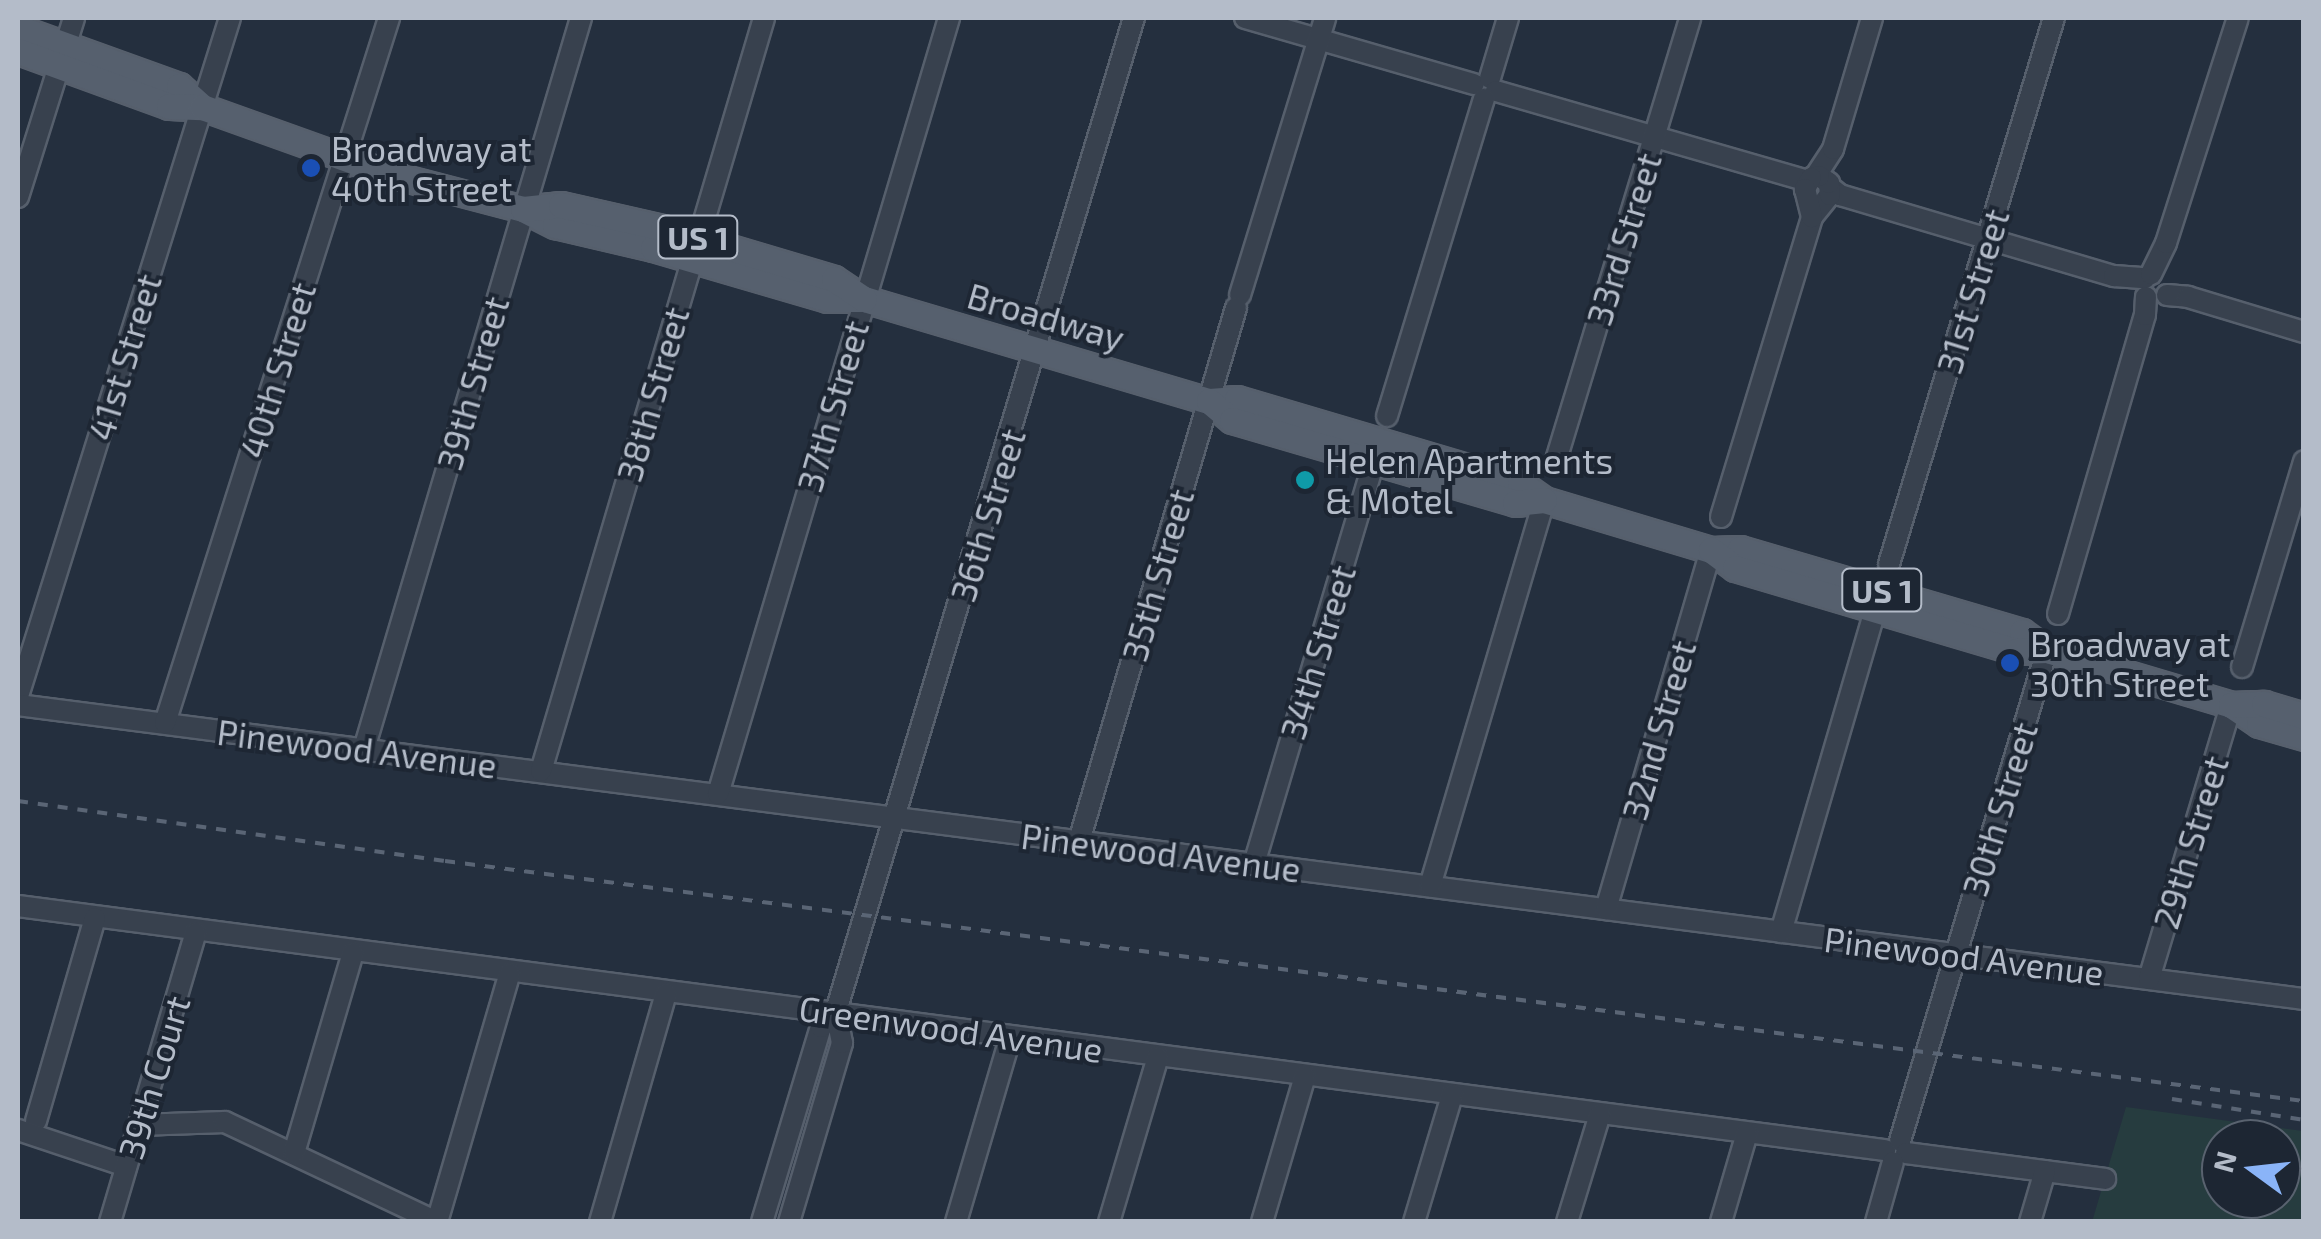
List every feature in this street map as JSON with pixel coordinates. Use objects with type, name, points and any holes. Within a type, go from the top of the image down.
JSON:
[{"type":"main road","name":"Broadway","points":[[18,28],[62,56],[169,106],[202,107],[343,158],[523,209],[555,225],[695,248],[827,299],[864,299],[1208,401],[1237,398],[1380,439],[1520,482],[1544,500],[1711,550],[1740,548],[1878,600],[2022,632],[2047,650],[2231,705],[2259,724],[2304,737]]},
{"type":"main road","name":"Broadway","points":[[18,51],[62,56]]},
{"type":"main road","name":"Broadway","points":[[2231,705],[2264,704],[2304,716]]},
{"type":"street","points":[[18,197],[74,18]]},
{"type":"street","name":"41st Street","points":[[18,696],[230,18]]},
{"type":"street","name":"40th Street","points":[[166,723],[389,18]]},
{"type":"street","name":"39th Street","points":[[364,748],[581,18]]},
{"type":"street","name":"38th Street","points":[[541,771],[764,18]]},
{"type":"street","name":"37th Street","points":[[718,794],[949,18]]},
{"type":"street","name":"36th Street","points":[[762,1222],[821,1027],[836,1011],[1134,18]]},
{"type":"street","points":[[1245,18],[2304,332]]},
{"type":"street","name":"35th Street","points":[[1079,841],[1325,18]]},
{"type":"street","name":"34th Street","points":[[1254,864],[1508,18]]},
{"type":"street","name":"33rd Street","points":[[1556,460],[1690,18]]},
{"type":"street","points":[[1721,518],[1817,188],[1872,18]]},
{"type":"street","name":"31st Street","points":[[1890,564],[2054,18]]},
{"type":"street","points":[[2058,614],[2158,291],[2166,243],[2238,18]]},
{"type":"street","points":[[2242,667],[2304,461]]},
{"type":"street","points":[[1430,886],[1544,500]]},
{"type":"street","name":"32nd Street","points":[[1606,909],[1711,550]]},
{"type":"street","points":[[1781,932],[1878,600]]},
{"type":"street","name":"30th Street","points":[[1876,1222],[2047,650]]},
{"type":"street","name":"Pinewood Avenue","points":[[18,705],[2304,999]]},
{"type":"street","name":"29th Street","points":[[2148,979],[2231,705]]},
{"type":"street","name":"Greenwood Avenue","points":[[18,906],[353,953],[836,1011],[1010,1038],[2105,1179]]},
{"type":"street","points":[[96,918],[27,1126],[126,1166]]},
{"type":"street","name":"39th Court","points":[[110,1222],[196,932]]},
{"type":"street","points":[[294,1153],[353,953]]},
{"type":"street","points":[[138,1125],[216,1120],[437,1222],[510,973]]},
{"type":"street","points":[[600,1222],[666,993]]},
{"type":"street","name":"36th Street","points":[[788,1222],[842,1043],[836,1011]]},
{"type":"street","points":[[956,1222],[1010,1038]]},
{"type":"street","points":[[1110,1222],[1158,1056]]},
{"type":"street","points":[[1262,1222],[1305,1076]]},
{"type":"street","points":[[1414,1222],[1452,1094]]},
{"type":"street","points":[[1568,1222],[1600,1114]]},
{"type":"street","points":[[1721,1222],[1748,1132]]},
{"type":"street","points":[[2030,1222],[2045,1171]]},
{"type":"green space","points":[[2126,1107],[2214,1119],[2201,1119],[2201,1219],[2301,1219],[2303,1131],[2303,1221],[2092,1222]]},
{"type":"railway","points":[[18,801],[445,861],[2304,1101]]},
{"type":"railway","points":[[2172,1099],[2304,1120]]},
{"type":"place","name":"Broadway at 40th Street","points":[[311,168]]},
{"type":"place","name":"Helen Apartments & Motel","points":[[1305,480]]},
{"type":"place","name":"Broadway at 30th Street","points":[[2010,663]]}]
